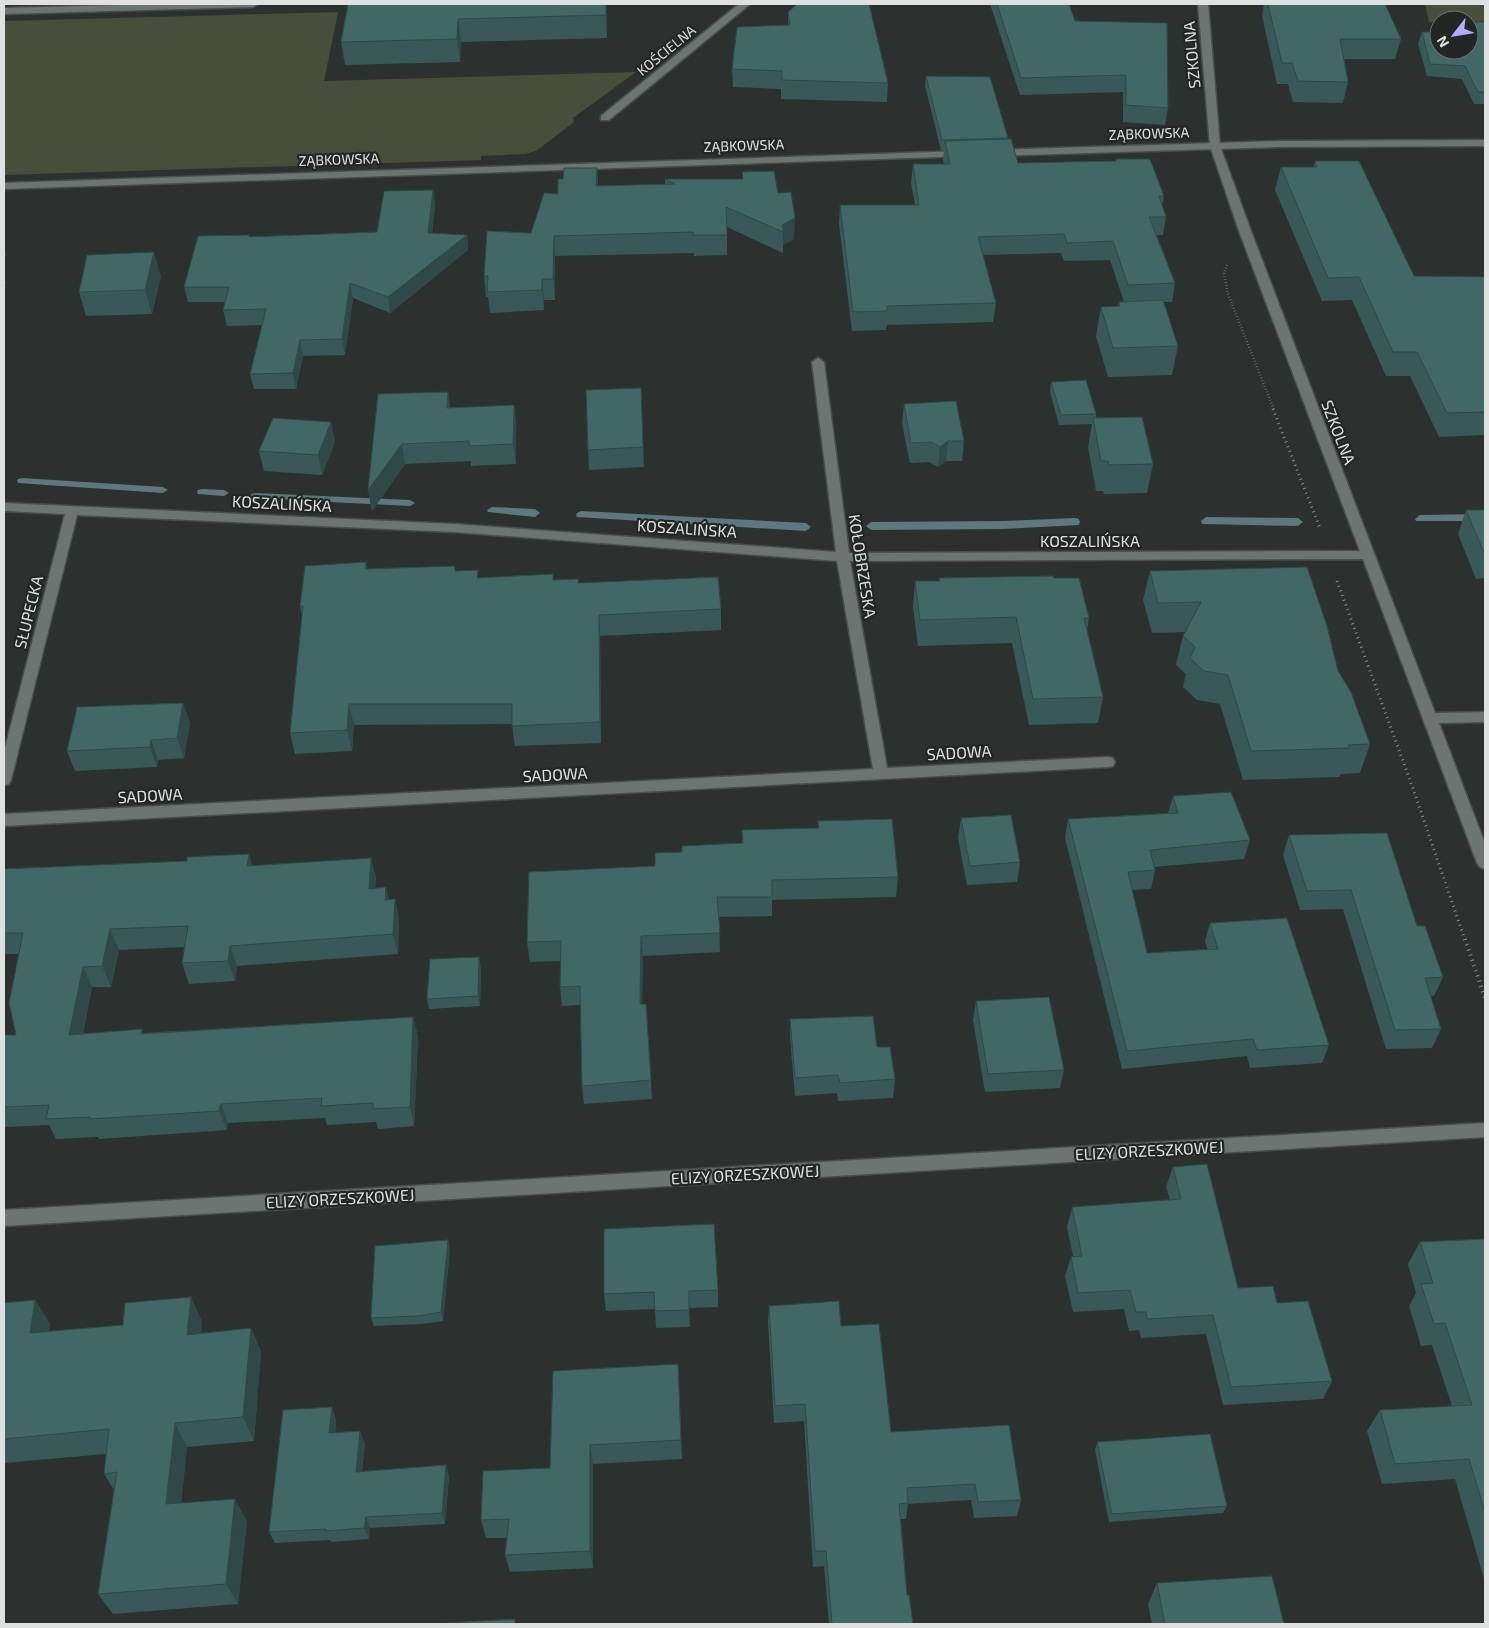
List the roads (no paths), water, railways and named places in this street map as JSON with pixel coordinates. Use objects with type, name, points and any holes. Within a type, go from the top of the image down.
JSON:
[{"type":"street","points":[[4,11],[253,4]]},
{"type":"street","name":"KOŚCIELNA","points":[[605,118],[745,4]]},
{"type":"street","name":"SZKOLNA","points":[[1203,4],[1215,146],[1485,863]]},
{"type":"street","name":"ZĄBKOWSKA","points":[[4,186],[561,166],[1215,146],[1485,143]]},
{"type":"street","name":"KOŁOBRZESKA","points":[[818,362],[843,557],[881,774]]},
{"type":"street","name":"KOSZALIŃSKA","points":[[4,507],[454,528],[843,557],[1369,555]]},
{"type":"street","name":"SŁUPECKA","points":[[4,780],[72,510]]},
{"type":"street","points":[[1431,718],[1485,717]]},
{"type":"street","name":"SADOWA","points":[[4,820],[1108,762]]},
{"type":"street","name":"ELIZY ORZESZKOWEJ","points":[[4,1218],[1485,1130]]},
{"type":"waterway","points":[[22,481],[163,490]]},
{"type":"waterway","points":[[202,492],[224,493]]},
{"type":"waterway","points":[[255,496],[410,503]]},
{"type":"waterway","points":[[492,510],[535,513]]},
{"type":"waterway","points":[[581,515],[806,527]]},
{"type":"waterway","points":[[1420,519],[1485,518]]},
{"type":"waterway","points":[[1206,521],[1298,522]]},
{"type":"waterway","points":[[871,526],[1003,525],[1075,522]]}]
